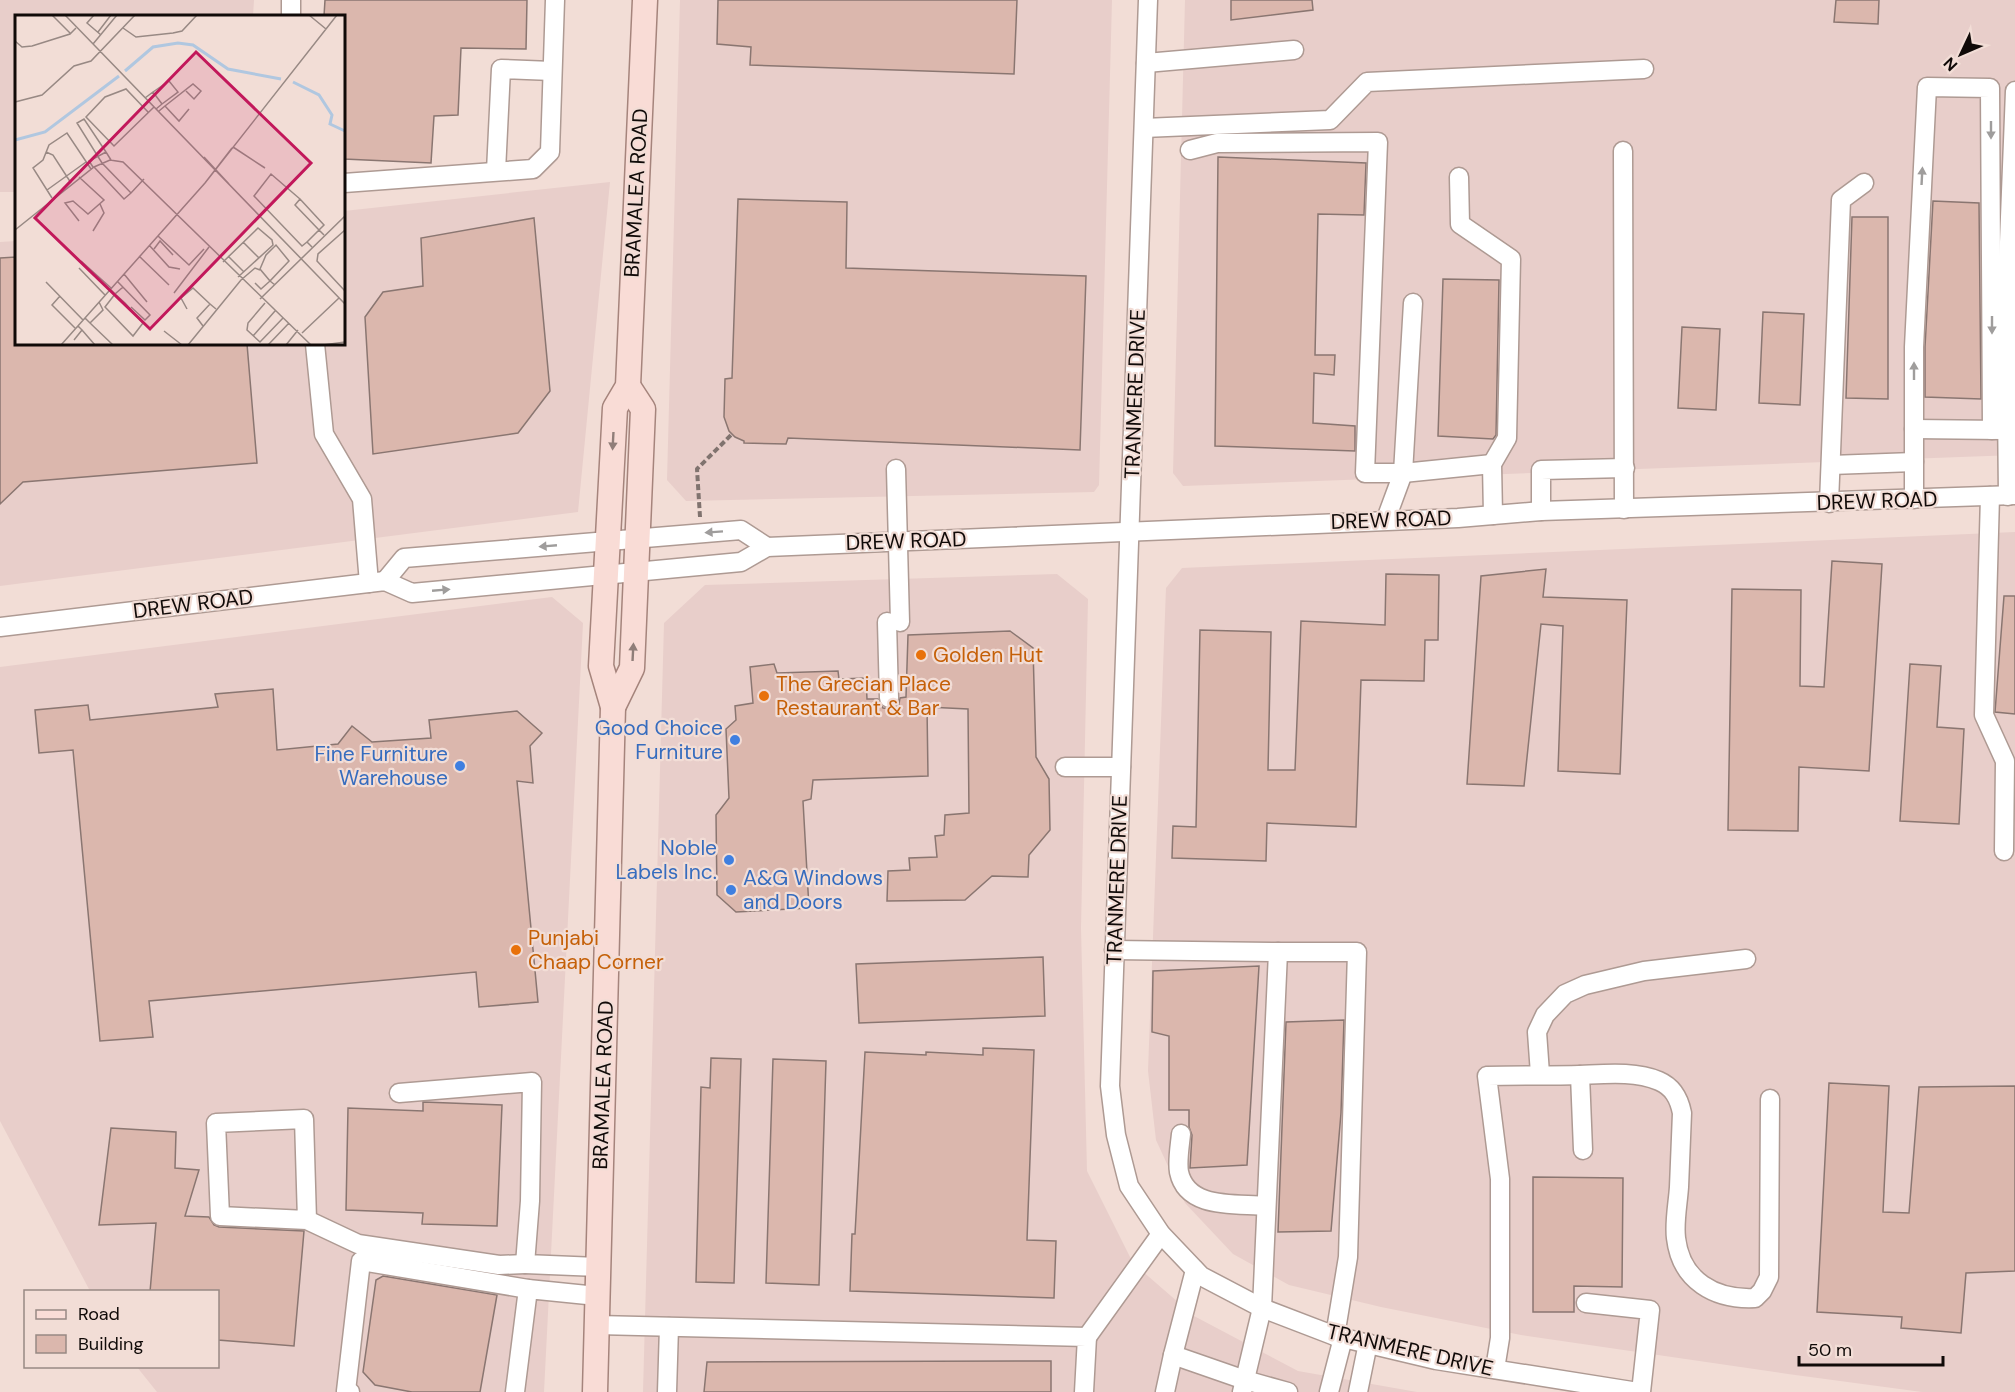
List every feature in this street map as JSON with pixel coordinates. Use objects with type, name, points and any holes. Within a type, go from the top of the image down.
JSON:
[{"type":"main road","name":"BRAMALEA ROAD","points":[[595,1392],[614,707],[601,666],[615,408],[628,386],[645,0]]},
{"type":"main road","name":"BRAMALEA ROAD","points":[[614,707],[632,668],[644,409],[628,386]]},
{"type":"street","points":[[345,183],[533,169],[550,152],[555,0]]},
{"type":"street","name":"TRANMERE DRIVE","points":[[1148,0],[1110,1086],[1116,1135],[1129,1186],[1161,1234],[1201,1276],[1262,1308],[1339,1337],[1436,1360],[1495,1369],[1576,1387],[1640,1392]]},
{"type":"street","points":[[1146,63],[1294,50]]},
{"type":"street","points":[[496,171],[501,69],[552,71]]},
{"type":"street","points":[[1144,129],[1330,120],[1367,82],[1644,69]]},
{"type":"street","points":[[1914,499],[1914,347],[1927,87],[1990,88],[2005,430]]},
{"type":"street","points":[[2004,851],[2005,761],[1984,715],[2004,496],[2006,318],[2015,91]]},
{"type":"street","points":[[1190,150],[1217,143],[1378,142],[1365,473],[1403,473],[1492,464]]},
{"type":"street","points":[[1623,151],[1624,509]]},
{"type":"street","points":[[1458,177],[1460,224],[1511,259],[1507,438],[1492,464],[1493,515]]},
{"type":"street","points":[[1829,503],[1841,200],[1864,183]]},
{"type":"street","points":[[1386,519],[1403,473],[1413,303]]},
{"type":"street","points":[[315,345],[324,434],[362,500],[377,582]]},
{"type":"street","points":[[1914,429],[2005,430]]},
{"type":"street","points":[[1831,465],[1914,462]]},
{"type":"street","points":[[1541,511],[1541,470],[1625,468]]},
{"type":"street","points":[[889,698],[896,541],[896,470]]},
{"type":"street","name":"DREW ROAD","points":[[0,627],[377,582],[412,593],[741,562],[767,547],[1541,511],[2004,496]]},
{"type":"street","points":[[377,582],[404,558],[741,530],[767,547]]},
{"type":"street","points":[[1065,767],[1121,766]]},
{"type":"street","points":[[1114,950],[1357,952],[1348,1257],[1339,1337],[1329,1392]]},
{"type":"street","points":[[1243,1386],[1262,1308],[1278,952]]},
{"type":"street","points":[[1540,1074],[1537,1032],[1545,1015],[1564,994],[1585,984],[1644,971],[1746,959]]},
{"type":"street","points":[[1495,1369],[1500,1338],[1500,1179],[1487,1076],[1540,1074],[1642,1076],[1660,1081],[1672,1090],[1679,1098],[1682,1113],[1676,1236],[1680,1258],[1689,1272],[1706,1287],[1724,1296],[1741,1299],[1755,1298],[1762,1291],[1769,1277],[1770,1100]]},
{"type":"street","points":[[1580,1075],[1583,1150]]},
{"type":"street","points":[[399,1093],[532,1082],[530,1201],[525,1264]]},
{"type":"street","points":[[307,1220],[304,1119],[216,1124],[220,1216],[307,1220],[358,1244],[499,1265],[598,1267]]},
{"type":"street","points":[[1181,1134],[1179,1171],[1187,1192],[1203,1201],[1266,1206]]},
{"type":"street","points":[[1084,1392],[1088,1337],[1161,1234]]},
{"type":"street","points":[[350,1392],[346,1391],[361,1261],[528,1289],[597,1296]]},
{"type":"street","points":[[1164,1392],[1195,1270]]},
{"type":"street","points":[[515,1392],[528,1289]]},
{"type":"street","points":[[1586,1303],[1650,1310],[1640,1392]]},
{"type":"street","points":[[597,1325],[1088,1337]]},
{"type":"street","points":[[667,1392],[669,1327]]},
{"type":"street","points":[[1358,1392],[1368,1343]]},
{"type":"street","points":[[1173,1354],[1243,1386],[1288,1392]]},
{"type":"path","points":[[704,533],[698,508],[697,469],[731,435]]},
{"type":"shaded area","points":[[0,0],[254,0],[253,15],[15,15],[15,192],[0,192]]},
{"type":"shaded area","points":[[680,0],[1112,0],[1099,485],[1094,492],[686,501],[667,480]]},
{"type":"shaded area","points":[[1185,0],[2015,0],[2015,455],[1183,486],[1173,473]]},
{"type":"shaded area","points":[[610,182],[578,512],[0,586],[0,242],[15,241],[15,345],[345,345],[345,211]]},
{"type":"shaded area","points":[[2015,532],[2015,1392],[1922,1392],[1521,1335],[1381,1307],[1289,1285],[1233,1254],[1185,1203],[1156,1140],[1148,1071],[1166,588],[1182,568]]},
{"type":"shaded area","points":[[1057,574],[1088,599],[1081,928],[1087,1171],[1133,1263],[1194,1316],[1298,1371],[1417,1392],[643,1392],[664,623],[705,585]]},
{"type":"shaded area","points":[[552,597],[583,623],[544,1392],[157,1392],[138,1368],[219,1368],[219,1290],[89,1290],[0,1121],[0,667]]},
{"type":"building","points":[[325,0],[527,0],[526,49],[461,48],[458,115],[434,116],[431,163],[345,159],[345,15],[324,15]]},
{"type":"building","points":[[718,0],[1017,0],[1014,74],[750,65],[751,47],[717,44]]},
{"type":"building","points":[[1231,0],[1312,0],[1313,10],[1231,20]]},
{"type":"building","points":[[1836,0],[1879,0],[1878,24],[1834,22]]},
{"type":"building","points":[[1218,157],[1366,163],[1364,215],[1318,214],[1315,355],[1335,355],[1334,375],[1314,373],[1313,423],[1355,426],[1355,451],[1215,446]]},
{"type":"building","points":[[738,199],[847,202],[846,268],[1086,276],[1080,450],[788,438],[786,444],[744,443],[735,437],[729,431],[724,417],[725,379],[732,378]]},
{"type":"building","points":[[1933,201],[1979,203],[1981,399],[1925,397],[1925,347]]},
{"type":"building","points":[[1852,217],[1888,217],[1888,399],[1846,398]]},
{"type":"building","points":[[534,218],[550,391],[518,433],[373,454],[365,317],[383,292],[423,286],[421,238]]},
{"type":"building","points":[[15,257],[15,345],[247,345],[257,463],[23,482],[0,504],[0,258]]},
{"type":"building","points":[[1443,279],[1499,280],[1496,435],[1493,439],[1438,436]]},
{"type":"building","points":[[1763,312],[1804,314],[1800,405],[1759,403]]},
{"type":"building","points":[[1682,327],[1720,329],[1716,410],[1678,408]]},
{"type":"building","points":[[1832,561],[1882,564],[1869,771],[1799,767],[1798,831],[1728,830],[1732,589],[1801,590],[1800,686],[1824,687]]},
{"type":"building","points":[[1546,569],[1543,597],[1627,600],[1620,774],[1558,771],[1563,626],[1541,624],[1524,786],[1467,784],[1481,576]]},
{"type":"building","points":[[1386,574],[1439,575],[1438,640],[1425,640],[1424,681],[1361,680],[1356,827],[1267,823],[1266,861],[1172,858],[1173,826],[1196,827],[1200,630],[1271,632],[1268,770],[1295,770],[1301,621],[1385,625]]},
{"type":"building","points":[[2004,596],[2015,596],[2015,714],[1995,712]]},
{"type":"building","points":[[1010,631],[1033,648],[1036,757],[1049,779],[1050,830],[1029,855],[1028,877],[992,876],[965,900],[887,901],[888,871],[910,870],[909,858],[937,857],[935,836],[944,835],[945,815],[969,813],[968,709],[927,707],[928,776],[813,780],[811,799],[803,801],[809,908],[736,912],[717,895],[716,815],[729,798],[726,729],[736,720],[735,706],[753,703],[750,667],[774,664],[777,673],[838,671],[839,679],[866,678],[867,699],[878,699],[883,708],[890,709],[899,704],[900,698],[906,697],[908,635]]},
{"type":"building","points":[[1910,664],[1941,666],[1937,727],[1964,729],[1959,824],[1900,821]]},
{"type":"building","points":[[273,689],[277,750],[338,744],[352,726],[372,742],[431,738],[429,720],[517,711],[542,733],[530,746],[533,783],[517,781],[538,1002],[479,1007],[476,972],[149,1001],[153,1037],[100,1041],[73,750],[39,753],[35,710],[88,705],[90,720],[218,707],[215,694]]},
{"type":"building","points":[[1043,957],[1045,1016],[859,1023],[856,964]]},
{"type":"building","points":[[1259,966],[1247,1165],[1190,1168],[1192,1135],[1189,1127],[1189,1110],[1169,1110],[1169,1036],[1152,1032],[1153,971]]},
{"type":"building","points":[[1344,1020],[1341,1113],[1331,1231],[1278,1232],[1286,1022]]},
{"type":"building","points":[[983,1048],[1034,1050],[1027,1240],[1056,1241],[1054,1298],[850,1291],[865,1052],[983,1055]]},
{"type":"building","points":[[711,1058],[741,1059],[734,1283],[696,1282],[701,1087],[710,1088]]},
{"type":"building","points":[[773,1059],[826,1061],[819,1285],[766,1283]]},
{"type":"building","points":[[1829,1083],[1889,1086],[1883,1212],[1909,1213],[1919,1087],[2015,1086],[2015,1271],[1966,1273],[1961,1333],[1901,1328],[1902,1317],[1817,1312]]},
{"type":"building","points":[[423,1102],[502,1105],[497,1226],[422,1224],[423,1213],[346,1210],[348,1108],[423,1111]]},
{"type":"building","points":[[111,1128],[176,1132],[175,1168],[199,1170],[185,1216],[209,1217],[214,1225],[219,1227],[304,1231],[294,1346],[219,1340],[219,1290],[150,1290],[156,1223],[99,1225]]},
{"type":"building","points":[[1533,1177],[1623,1178],[1622,1287],[1574,1286],[1574,1312],[1533,1312]]},
{"type":"building","points":[[383,1276],[497,1295],[480,1392],[412,1392],[375,1385],[363,1372],[376,1280]]},
{"type":"building","points":[[1051,1361],[1051,1392],[704,1392],[707,1362]]},
{"type":"place","name":"Golden Hut","points":[[921,655]]},
{"type":"place","name":"The Grecian Place Restaurant & Bar","points":[[764,696]]},
{"type":"place","name":"Good Choice Furniture","points":[[735,740]]},
{"type":"place","name":"Fine Furniture Warehouse","points":[[460,766]]},
{"type":"place","name":"Noble Labels Inc.","points":[[729,860]]},
{"type":"place","name":"A&G Windows and Doors","points":[[731,890]]},
{"type":"place","name":"Punjabi Chaap Corner","points":[[516,950]]}]
